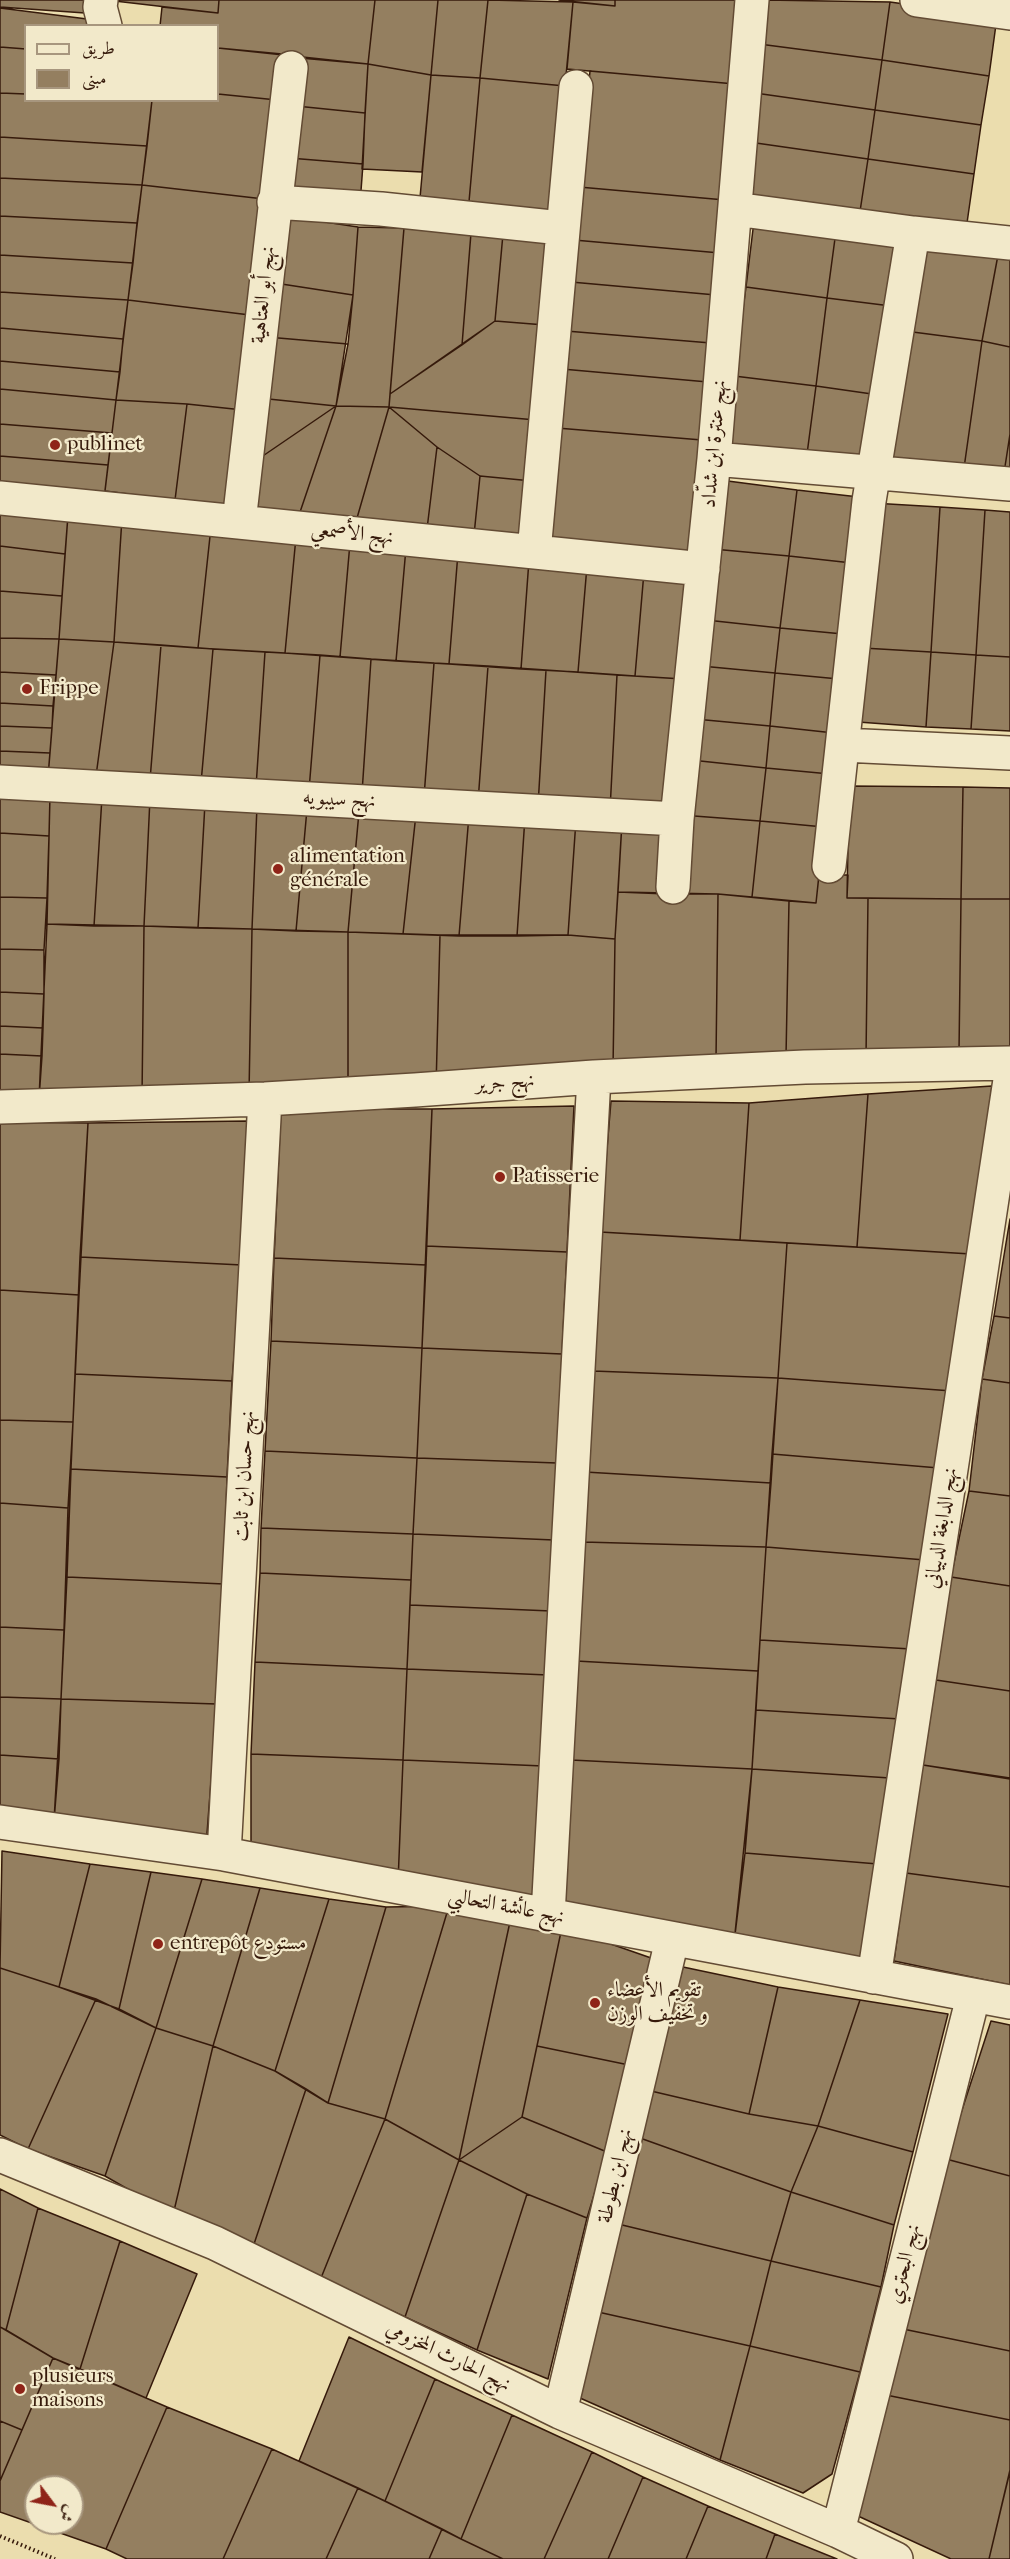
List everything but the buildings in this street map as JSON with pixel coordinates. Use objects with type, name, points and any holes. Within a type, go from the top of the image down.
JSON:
[{"type":"street","points":[[101,0],[100,7],[104,24]]},
{"type":"street","name":"نهج عنترة ابن شدّاد","points":[[673,887],[677,819],[714,459],[752,0]]},
{"type":"street","points":[[917,0],[1010,13]]},
{"type":"street","name":"نهج أبو العتاهية","points":[[239,522],[291,68]]},
{"type":"street","points":[[534,552],[561,228],[576,87]]},
{"type":"street","points":[[274,202],[381,209],[561,228]]},
{"type":"street","points":[[735,209],[913,233],[1010,243]]},
{"type":"street","points":[[829,866],[869,501],[913,233]]},
{"type":"street","points":[[714,459],[1010,484]]},
{"type":"street","name":"نهج الأصمعي","points":[[0,498],[703,569]]},
{"type":"street","points":[[843,745],[1010,753]]},
{"type":"street","name":"نهج سيبويه","points":[[0,782],[677,819]]},
{"type":"street","name":"نهج جرير","points":[[0,1107],[265,1099],[594,1077],[805,1066],[1010,1064]]},
{"type":"street","points":[[548,1915],[594,1077]]},
{"type":"street","name":"نهج الدابغة الدبياني","points":[[874,1977],[1010,1080]]},
{"type":"street","name":"نهج حسان ابن ثابت","points":[[224,1854],[265,1099]]},
{"type":"street","name":"نهج عائشة التحالبي","points":[[0,1822],[224,1854],[973,1997],[1010,2002]]},
{"type":"street","name":"نهج ابن بطوطة","points":[[560,2412],[672,1940]]},
{"type":"street","name":"نهج البحتري","points":[[838,2531],[973,1997]]},
{"type":"street","name":"نهج الحارث المخزومي","points":[[0,2155],[215,2243],[560,2412],[838,2531],[896,2559]]},
{"type":"path","points":[[0,2536],[55,2559]]},
{"type":"place","name":"publinet","points":[[55,445]]},
{"type":"place","name":"Frippe","points":[[27,689]]},
{"type":"place","name":"alimentation générale","points":[[278,869]]},
{"type":"place","name":"Patisserie","points":[[500,1177]]},
{"type":"place","name":"entrepôt مستودع","points":[[158,1944]]},
{"type":"place","name":"تقويم الأعضاء و تخفيف الوزن","points":[[595,2003]]},
{"type":"place","name":"plusieurs maisons","points":[[20,2389]]}]
